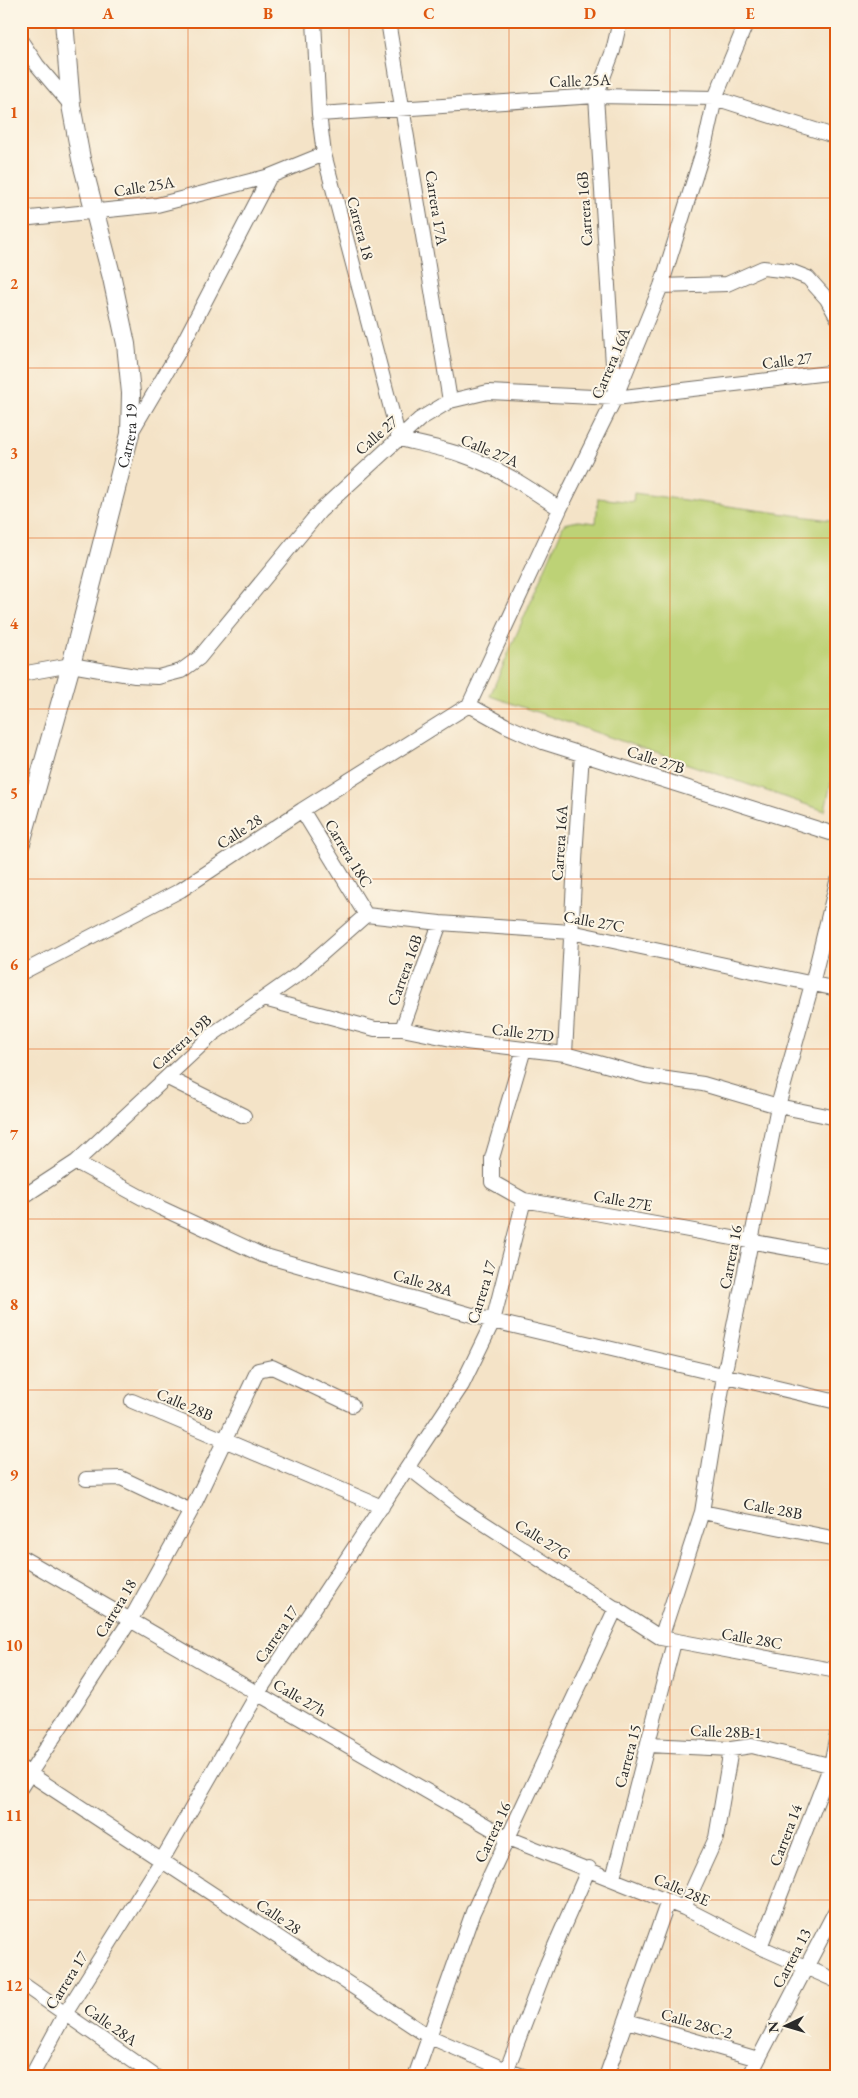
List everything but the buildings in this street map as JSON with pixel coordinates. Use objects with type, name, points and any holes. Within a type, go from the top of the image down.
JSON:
[{"type":"street","name":"Carrera 19","points":[[21,843],[72,665],[130,434],[131,393],[126,344],[70,105],[64,21]]},
{"type":"street","name":"Carrera 18","points":[[314,21],[319,114],[324,154],[399,439]]},
{"type":"street","name":"Carrera 17A","points":[[388,21],[404,109],[450,401]]},
{"type":"street","name":"Carrera 16B","points":[[616,398],[596,96],[613,51],[620,21]]},
{"type":"street","name":"Carrera 16A","points":[[468,705],[560,509],[616,398],[661,286],[704,148],[715,98],[747,21]]},
{"type":"street","points":[[21,41],[37,65],[70,105]]},
{"type":"street","name":"Calle 25A","points":[[319,114],[596,96],[715,98],[837,137]]},
{"type":"street","name":"Calle 25A","points":[[21,218],[157,205],[270,176],[324,154]]},
{"type":"street","points":[[130,434],[179,351],[270,176]]},
{"type":"street","points":[[661,286],[727,284],[762,268],[790,271],[808,278],[827,299],[837,317]]},
{"type":"street","name":"Calle 27","points":[[21,674],[72,665],[158,677],[180,671],[200,658],[320,511],[420,419],[450,401],[488,392],[616,398],[837,372]]},
{"type":"street","name":"Calle 27A","points":[[399,439],[462,455],[496,470],[529,488],[560,509]]},
{"type":"street","name":"Calle 27B","points":[[468,705],[535,738],[837,835]]},
{"type":"street","name":"Calle 28","points":[[21,972],[181,890],[302,810],[468,705]]},
{"type":"street","name":"Carrera 16A","points":[[565,1054],[582,754]]},
{"type":"street","name":"Carrera 18C","points":[[302,810],[366,915]]},
{"type":"street","name":"Carrera 16","points":[[668,1640],[702,1512],[724,1376],[778,1106],[812,984],[837,882]]},
{"type":"street","name":"Calle 27C","points":[[366,915],[440,923],[571,932],[812,984]]},
{"type":"street","name":"Carrera 19B","points":[[21,1198],[76,1162],[213,1034],[264,999],[320,956],[366,915]]},
{"type":"street","name":"Carrera 16B","points":[[402,1029],[440,923]]},
{"type":"street","points":[[812,984],[837,988]]},
{"type":"street","name":"Calle 27D","points":[[264,999],[375,1029],[402,1029],[466,1042],[565,1054],[646,1076],[704,1084],[778,1106]]},
{"type":"street","name":"Calle 27E","points":[[524,1049],[492,1158],[492,1182],[524,1200],[752,1240]]},
{"type":"street","points":[[168,1078],[244,1116]]},
{"type":"street","points":[[778,1106],[837,1118]]},
{"type":"street","name":"Calle 28A","points":[[76,1162],[161,1208],[262,1255],[493,1321],[837,1402]]},
{"type":"street","name":"Carrera 17","points":[[31,2077],[65,2014],[162,1860],[258,1693],[409,1468],[462,1385],[493,1321],[524,1200]]},
{"type":"street","points":[[752,1240],[837,1257]]},
{"type":"street","name":"Carrera 18","points":[[21,1787],[25,1771],[131,1619],[191,1511],[258,1370],[272,1367],[352,1404]]},
{"type":"street","name":"Calle 28B","points":[[132,1401],[225,1439]]},
{"type":"street","points":[[225,1439],[382,1507]]},
{"type":"street","name":"Calle 27G","points":[[409,1468],[462,1509],[668,1640]]},
{"type":"street","points":[[86,1478],[121,1478],[191,1511]]},
{"type":"street","name":"Calle 28B","points":[[702,1512],[837,1539]]},
{"type":"street","name":"Calle 27h","points":[[21,1557],[508,1838]]},
{"type":"street","name":"Carrera 16","points":[[415,2077],[473,1912],[616,1608]]},
{"type":"street","name":"Calle 28C","points":[[668,1640],[837,1671]]},
{"type":"street","name":"Carrera 15","points":[[613,1878],[648,1745],[668,1640]]},
{"type":"street","name":"Carrera 14","points":[[760,1947],[834,1766],[837,1734]]},
{"type":"street","name":"Calle 28B-1","points":[[648,1745],[731,1749],[752,1746],[834,1766]]},
{"type":"street","points":[[684,1908],[716,1838],[731,1749]]},
{"type":"street","name":"Calle 28","points":[[25,1771],[428,2036],[505,2074],[526,2077]]},
{"type":"street","name":"Calle 28E","points":[[508,1838],[589,1868],[668,1901],[760,1947],[837,1981]]},
{"type":"street","points":[[505,2074],[547,1964],[589,1868]]},
{"type":"street","points":[[606,2077],[668,1901]]},
{"type":"street","name":"Carrera 13","points":[[749,2077],[837,1908]]},
{"type":"street","name":"Calle 28A","points":[[21,1983],[156,2077]]},
{"type":"street","name":"Calle 28C-2","points":[[627,2021],[758,2059]]},
{"type":"green space","points":[[634,493],[837,521],[837,754],[825,811],[490,696],[564,524],[578,521],[596,523],[598,498],[633,502]]}]
